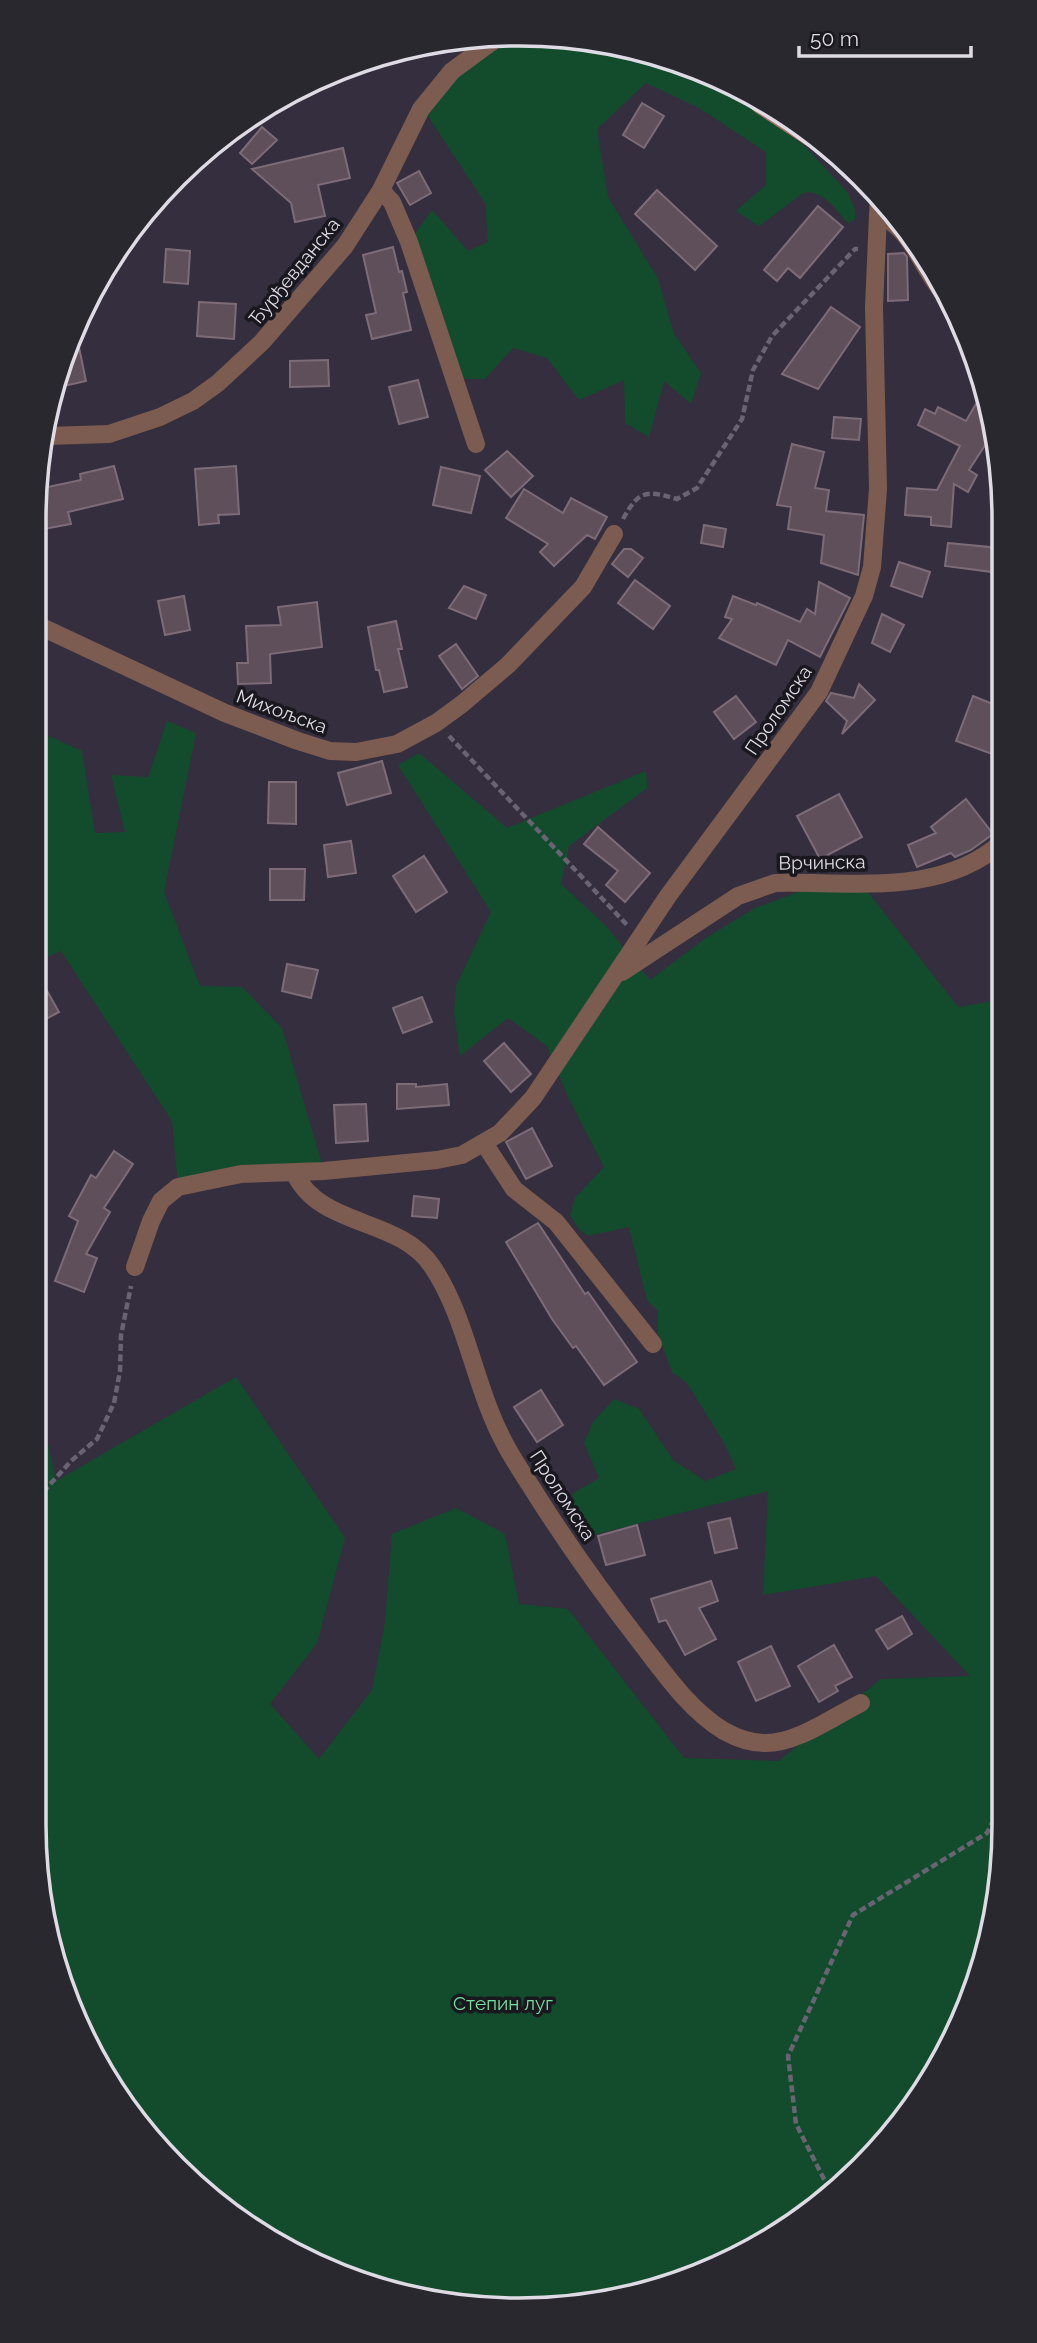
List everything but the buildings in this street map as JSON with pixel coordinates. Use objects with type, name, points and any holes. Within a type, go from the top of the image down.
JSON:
[{"type":"street","name":"Ђурђевданска","points":[[53,436],[109,434],[160,417],[193,401],[218,383],[262,342],[345,246],[381,190],[422,107],[452,71],[484,47]]},
{"type":"street","points":[[381,190],[392,202],[409,242],[476,444]]},
{"type":"street","name":"Проломска","points":[[135,1267],[151,1221],[162,1200],[177,1186],[241,1174],[295,1174],[437,1160],[462,1155],[507,1126],[533,1098],[640,938],[819,692],[864,596],[872,566],[878,489],[874,307],[878,212]]},
{"type":"street","name":"Михољска","points":[[46,629],[225,713],[330,751],[356,752],[397,744],[436,723],[462,704],[508,665],[572,599],[591,577],[614,534]]},
{"type":"street","name":"Врчинска","points":[[618,974],[738,896],[759,887],[775,883],[914,880],[958,868],[992,848]]},
{"type":"street","points":[[484,1143],[514,1189],[556,1222],[653,1344]]},
{"type":"street","name":"Проломска","points":[[295,1174],[317,1201],[389,1231],[417,1248],[431,1264],[453,1309],[504,1442],[606,1599],[678,1690],[725,1731],[761,1743],[784,1742],[861,1703]]},
{"type":"path","points":[[614,534],[634,500],[653,492],[677,499],[697,488],[742,419],[753,370],[772,336],[855,249],[876,252]]},
{"type":"path","points":[[436,723],[640,938]]},
{"type":"path","points":[[46,1489],[71,1461],[97,1439],[114,1403],[120,1371],[121,1335],[135,1267]]},
{"type":"path","points":[[826,2183],[796,2124],[789,2056],[853,1915],[987,1833],[992,1823]]},
{"type":"green space","points":[[490,47],[580,50],[641,62],[728,94],[805,146],[848,193],[855,210],[855,219],[848,223],[823,197],[803,193],[759,226],[736,211],[766,185],[766,152],[699,108],[646,83],[597,129],[608,197],[658,279],[674,334],[701,373],[691,404],[664,381],[649,437],[625,423],[624,380],[579,400],[547,358],[513,348],[485,379],[453,379],[409,242],[432,210],[468,251],[488,242],[485,203],[422,107]]},
{"type":"green space","points":[[167,721],[196,733],[164,892],[200,986],[242,987],[282,1028],[324,1171],[178,1187],[172,1121],[61,951],[46,957],[46,735],[82,751],[95,833],[125,832],[111,775],[148,777]]},
{"type":"green space","name":"Степин луг","points":[[419,753],[507,828],[646,771],[647,788],[569,846],[561,884],[606,926],[650,980],[706,938],[755,908],[825,882],[860,882],[958,1007],[992,1001],[992,1825],[982,1917],[966,1977],[943,2034],[912,2087],[853,2159],[806,2200],[755,2234],[700,2261],[641,2281],[580,2293],[518,2298],[457,2293],[396,2281],[309,2249],[231,2200],[184,2159],[163,2136],[125,2087],[109,2061],[94,2034],[71,1977],[50,1886],[46,1825],[46,1434],[56,1481],[236,1377],[345,1538],[317,1643],[270,1704],[319,1759],[372,1690],[385,1622],[392,1534],[456,1508],[505,1534],[519,1604],[568,1609],[684,1758],[779,1761],[881,1679],[970,1676],[876,1576],[763,1595],[768,1491],[581,1538],[572,1494],[599,1478],[584,1443],[593,1422],[614,1399],[639,1409],[673,1460],[705,1481],[736,1469],[724,1443],[687,1383],[672,1372],[658,1333],[658,1311],[647,1300],[629,1227],[588,1236],[579,1229],[570,1215],[575,1198],[604,1167],[569,1099],[547,1046],[508,1018],[460,1056],[454,1013],[456,986],[491,912],[398,765]]}]
